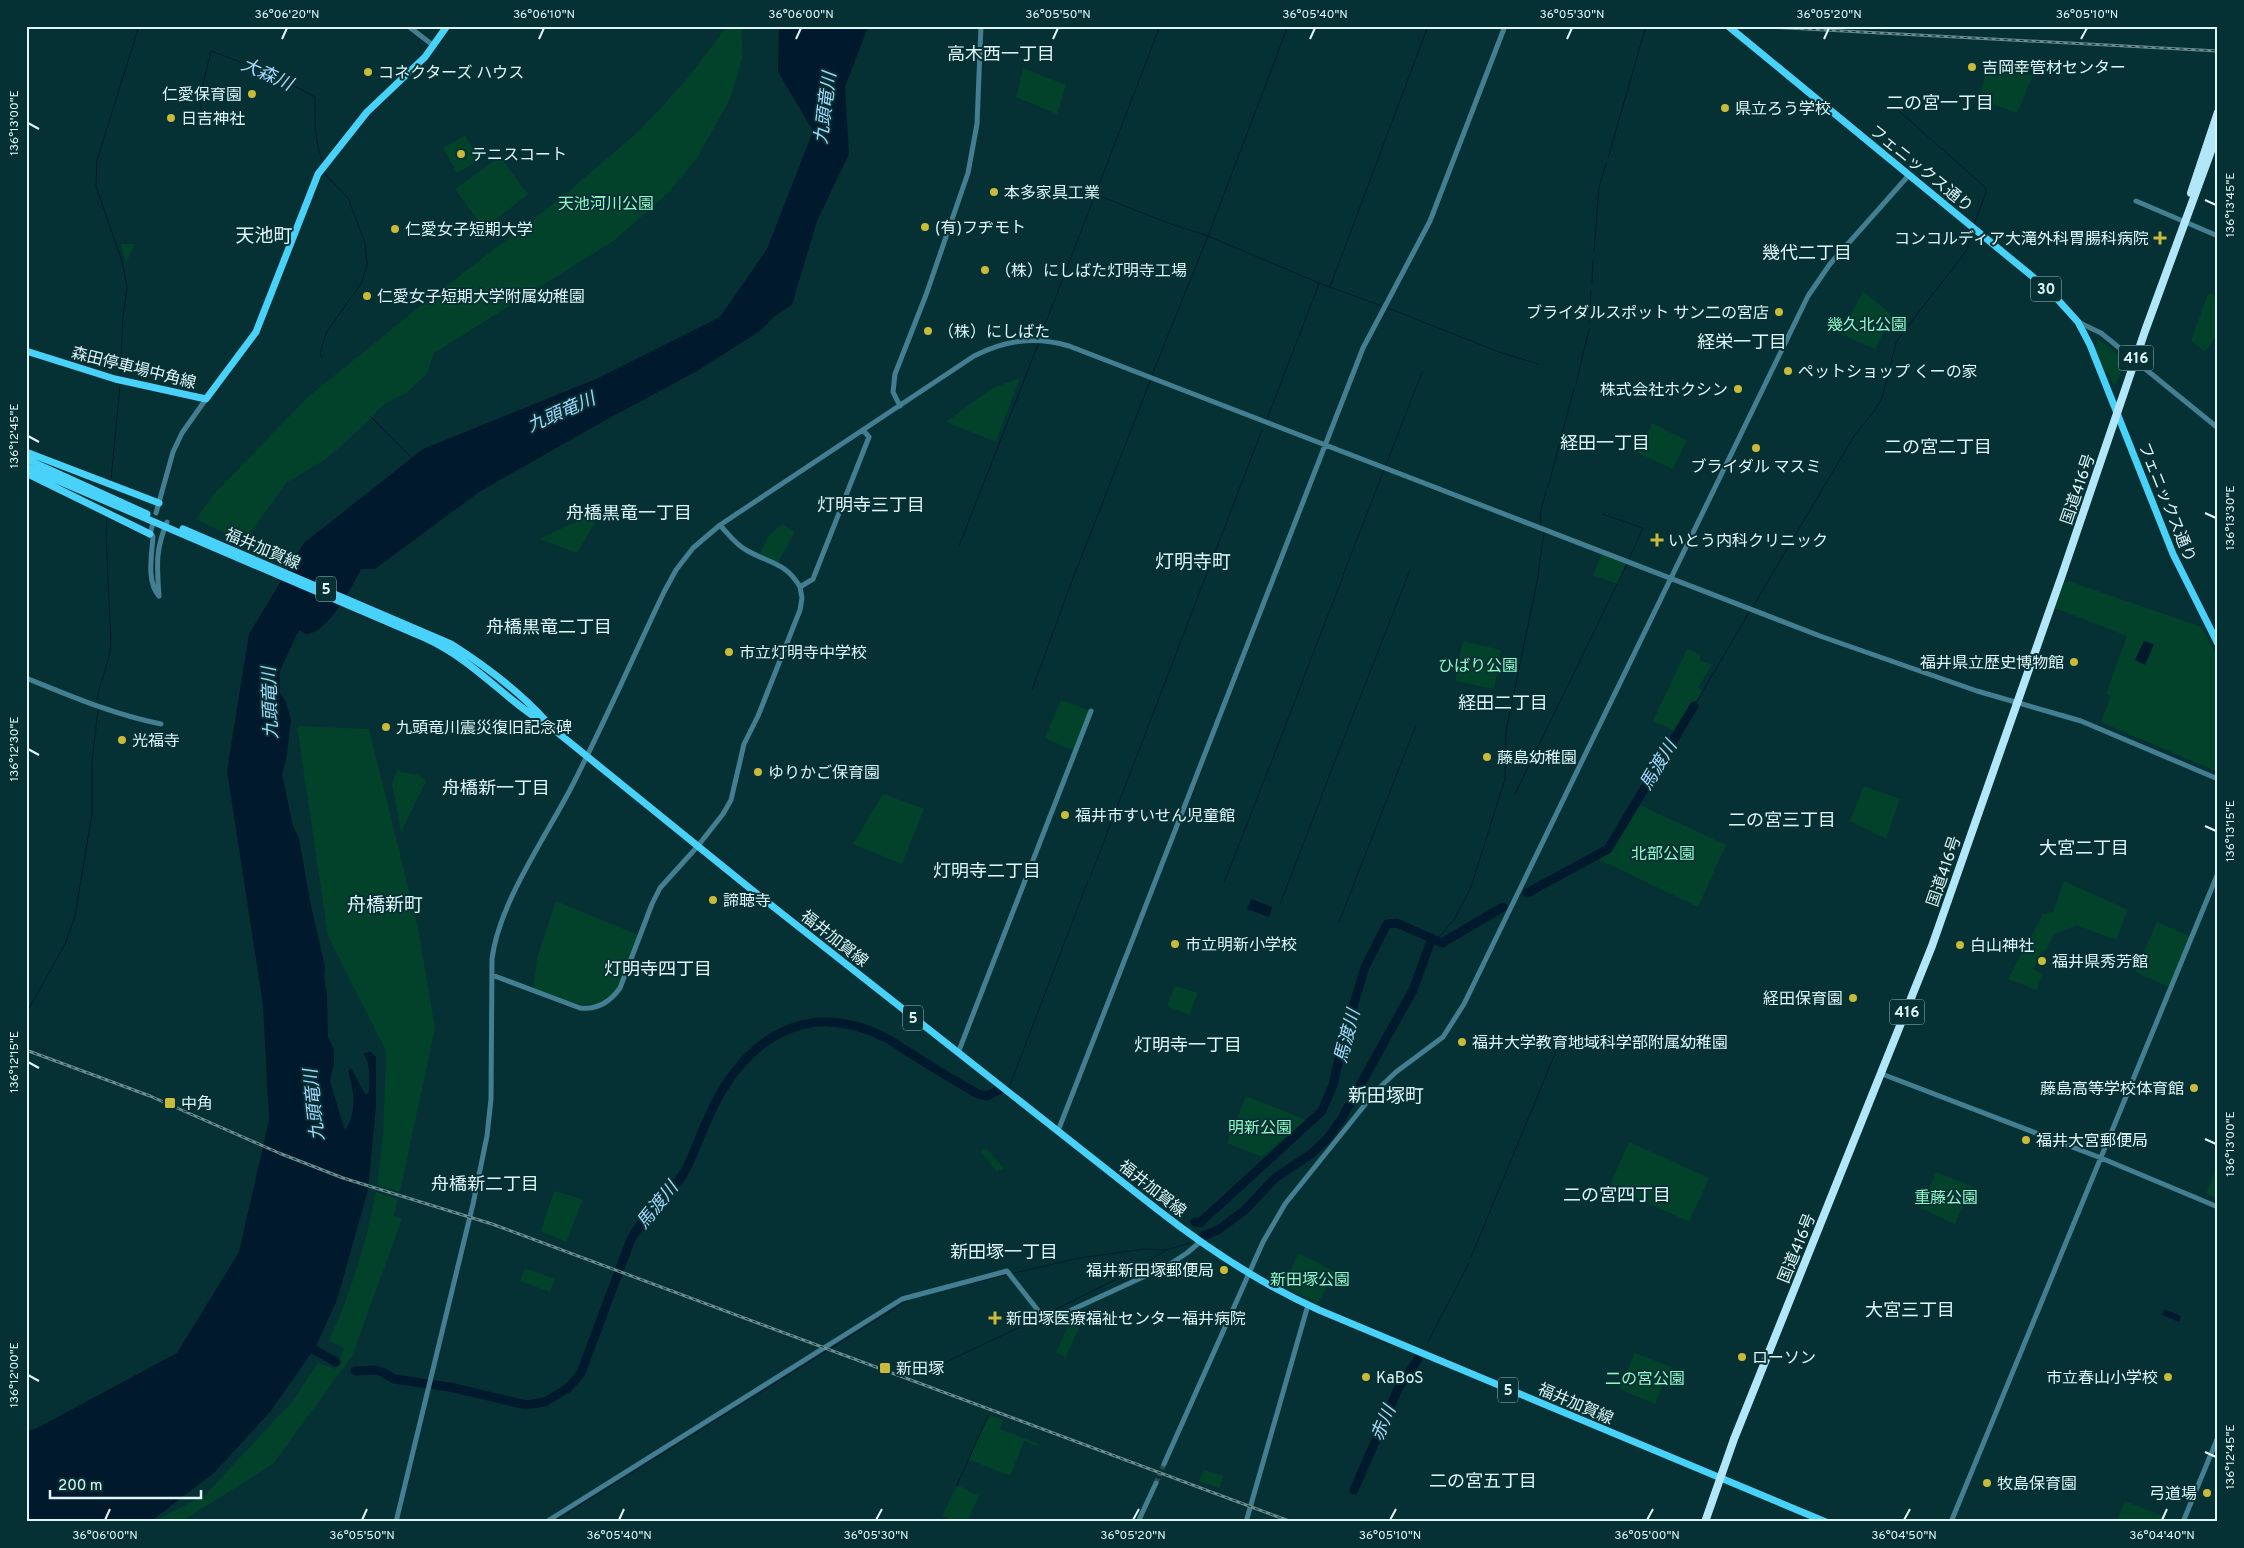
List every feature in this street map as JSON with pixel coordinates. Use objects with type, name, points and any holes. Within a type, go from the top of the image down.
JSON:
[{"type":"highway","name":"国道416号","points":[[1705,1522],[1719,1478],[1932,946],[2118,414],[2184,221],[2196,175],[2215,132],[2218,112]]},
{"type":"main road","name":"森田停車場中角線","points":[[26,351],[99,375],[206,399],[256,332],[318,174],[367,112],[425,57],[447,26]]},
{"type":"main road","name":"フェニックス通り","points":[[1728,26],[2050,291],[2078,322],[2090,345],[2173,554],[2218,644]]},
{"type":"main road","points":[[26,452],[159,503]]},
{"type":"main road","name":"福井加賀線","points":[[26,459],[168,524]]},
{"type":"main road","name":"福井加賀線","points":[[26,467],[168,524],[450,644],[538,712],[552,728],[697,847],[958,1053],[1155,1208],[1249,1274],[1308,1305],[1826,1522]]},
{"type":"main road","points":[[26,473],[150,534]]},
{"type":"street","points":[[408,26],[434,46]]},
{"type":"street","points":[[900,406],[893,392],[895,374],[926,295],[968,173],[976,124],[981,26]]},
{"type":"street","points":[[1058,1131],[1363,348],[1430,221],[1505,26]]},
{"type":"street","points":[[1164,1464],[1269,1229],[1296,1190],[1376,1091],[1396,1072],[1442,1037],[1464,1004],[1814,284],[1909,176]]},
{"type":"street","points":[[2136,201],[2218,236]]},
{"type":"street","points":[[2078,322],[2097,330],[2218,428]]},
{"type":"street","points":[[396,1522],[473,1204],[487,1136],[491,1099],[493,950],[505,914],[588,756],[668,585],[693,548],[720,525],[974,356],[996,345],[1016,342],[1051,341],[1876,656],[1977,691],[2081,721],[2218,779]]},
{"type":"street","points":[[156,512],[173,452],[182,434],[206,399]]},
{"type":"street","points":[[800,587],[813,579],[869,437],[863,430]]},
{"type":"street","points":[[153,523],[150,534],[153,536],[152,579],[159,596],[157,556],[159,543],[168,524]]},
{"type":"street","points":[[492,975],[572,1006],[589,1009],[608,1001],[620,988],[660,888],[697,847],[723,814],[731,800],[744,744],[758,716],[800,610],[802,598],[800,587],[794,575],[787,569],[737,544],[720,525]]},
{"type":"street","points":[[26,678],[100,706],[161,724]]},
{"type":"street","points":[[958,1053],[1091,711]]},
{"type":"street","points":[[1952,1522],[2218,873]]},
{"type":"street","points":[[1882,1074],[2101,1158],[2218,1206]]},
{"type":"street","points":[[546,1522],[908,1296],[1007,1271],[1040,1313],[1046,1318],[1054,1318],[1167,1266],[1187,1253],[1198,1240]]},
{"type":"street","points":[[1246,1522],[1308,1305]]},
{"type":"street","points":[[2183,1522],[2218,1436]]},
{"type":"street","points":[[1138,1522],[1156,1482]]},
{"type":"green space","name":"天池河川公園","points":[[727,26],[741,26],[743,55],[730,99],[697,158],[668,193],[615,240],[434,353],[426,375],[406,393],[384,404],[362,427],[325,460],[287,482],[244,542],[196,519],[213,495],[308,397],[424,303],[561,198],[640,130],[687,79]]},
{"type":"green space","points":[[1023,68],[1066,85],[1057,114],[1016,97]]},
{"type":"green space","points":[[1987,71],[2033,75],[2017,113],[1979,99]]},
{"type":"green space","name":"テニスコート","points":[[465,135],[479,160],[457,173],[443,148]]},
{"type":"green space","points":[[500,157],[528,194],[484,229],[455,189]]},
{"type":"green space","points":[[120,244],[135,244],[126,263]]},
{"type":"green space","name":"幾久北公園","points":[[1863,291],[1892,315],[1875,349],[1841,334]]},
{"type":"green space","points":[[2211,293],[2218,297],[2218,333],[2205,352],[2191,341],[2208,294]]},
{"type":"green space","points":[[2098,339],[2126,360],[2116,384],[2113,384],[2095,349]]},
{"type":"green space","points":[[1020,378],[996,442],[946,422],[992,388]]},
{"type":"green space","points":[[1652,423],[1687,441],[1673,469],[1638,453]]},
{"type":"green space","points":[[603,509],[577,553],[539,539]]},
{"type":"green space","points":[[782,524],[795,532],[777,564],[760,554],[768,536]]},
{"type":"green space","points":[[1602,553],[1627,562],[1617,584],[1593,575]]},
{"type":"green space","points":[[2068,581],[2202,627],[2218,658],[2218,772],[2101,722],[2111,696],[2106,694],[2127,636],[2055,608],[2064,583]]},
{"type":"green space","name":"ひばり公園","points":[[1463,641],[1501,650],[1494,689],[1455,681]]},
{"type":"green space","points":[[1687,649],[1701,655],[1699,660],[1712,665],[1698,688],[1703,691],[1676,732],[1653,721]]},
{"type":"green space","points":[[1061,700],[1091,711],[1076,752],[1045,738]]},
{"type":"green space","points":[[297,726],[369,729],[418,928],[435,1028],[400,1192],[377,1185],[383,1135],[386,1051],[328,936]]},
{"type":"green space","points":[[397,771],[418,775],[426,781],[401,832],[392,783]]},
{"type":"green space","points":[[1864,786],[1900,799],[1886,839],[1850,821]]},
{"type":"green space","points":[[883,794],[924,809],[902,864],[853,844]]},
{"type":"green space","name":"北部公園","points":[[1640,805],[1726,845],[1698,907],[1598,859],[1611,852]]},
{"type":"green space","points":[[2064,881],[2128,910],[2116,940],[2077,925],[2055,934],[2046,950],[2041,953],[2033,969],[2042,974],[2037,990],[2008,979],[2043,914],[2053,912]]},
{"type":"green space","points":[[556,901],[638,935],[620,988],[598,1004],[577,1004],[533,991],[537,958]]},
{"type":"green space","points":[[2157,922],[2191,937],[2171,988],[2135,972]]},
{"type":"green space","points":[[1175,986],[1198,993],[1189,1015],[1167,1006]]},
{"type":"green space","name":"明新公園","points":[[1246,1096],[1306,1120],[1262,1157],[1227,1143]]},
{"type":"green space","points":[[1629,1142],[1709,1178],[1689,1222],[1610,1185]]},
{"type":"green space","points":[[986,1148],[1004,1168],[997,1172],[981,1152]]},
{"type":"green space","points":[[2218,1164],[2218,1198],[2206,1194]]},
{"type":"green space","name":"重藤公園","points":[[1936,1172],[1971,1186],[1955,1224],[1920,1208]]},
{"type":"green space","points":[[554,1191],[583,1199],[566,1242],[541,1231]]},
{"type":"green space","points":[[376,1192],[398,1199],[394,1216],[402,1219],[352,1356],[273,1464],[181,1522],[152,1522],[205,1495],[292,1402],[318,1363],[336,1369],[344,1348],[329,1341],[357,1268]]},
{"type":"green space","name":"新田塚公園","points":[[1299,1253],[1335,1272],[1318,1304],[1283,1286]]},
{"type":"green space","points":[[525,1268],[555,1279],[550,1292],[520,1281]]},
{"type":"green space","points":[[1073,1316],[1082,1321],[1066,1357],[1056,1352]]},
{"type":"green space","name":"二の宮公園","points":[[1635,1353],[1671,1367],[1655,1404],[1619,1389]]},
{"type":"green space","points":[[989,1415],[1003,1420],[1000,1429],[1039,1444],[1038,1446],[1024,1441],[1010,1476],[968,1459]]},
{"type":"green space","points":[[1204,1470],[1224,1476],[1219,1488],[1199,1481]]},
{"type":"green space","points":[[957,1485],[979,1496],[967,1522],[956,1522],[942,1516]]},
{"type":"green space","points":[[2125,1501],[2165,1517],[2163,1521],[2165,1522],[2116,1522]]},
{"type":"water","name":"九頭竜川","points":[[779,26],[868,27],[845,87],[849,154],[817,221],[792,305],[775,316],[760,331],[697,371],[602,422],[479,492],[375,569],[361,569],[338,608],[322,627],[314,632],[305,634],[300,630],[280,671],[280,693],[285,700],[291,719],[287,755],[282,774],[293,826],[299,838],[310,901],[325,967],[328,1037],[334,1050],[334,1063],[330,1081],[344,1128],[346,1129],[353,1108],[352,1086],[348,1071],[351,1068],[365,1094],[367,1094],[369,1091],[369,1071],[366,1057],[363,1053],[371,1052],[376,1057],[376,1107],[368,1190],[337,1300],[315,1348],[270,1412],[215,1472],[150,1522],[26,1522],[26,1431],[35,1429],[177,1353],[239,1252],[269,1120],[263,1005],[227,771],[249,634],[304,543],[423,449],[596,379],[720,317],[767,249],[813,131],[778,72]]},
{"type":"water","points":[[2144,641],[2154,644],[2145,665],[2135,660]]},
{"type":"water","points":[[1251,899],[1272,907],[1269,917],[1247,909]]},
{"type":"water","points":[[2164,1309],[2181,1316],[2179,1322],[2162,1315]]},
{"type":"waterway","points":[[120,376],[123,317],[127,287],[122,261],[96,186],[97,160],[139,26]]},
{"type":"waterway","points":[[1040,338],[1160,26]]},
{"type":"waterway","points":[[1152,375],[1208,236],[1288,26]]},
{"type":"waterway","points":[[1330,287],[1428,26]]},
{"type":"waterway","points":[[1608,158],[1646,26]]},
{"type":"waterway","name":"大森川","points":[[201,109],[200,97],[211,51],[264,72],[315,97],[315,122],[318,146],[323,161]]},
{"type":"waterway","points":[[1892,105],[1985,187],[1986,192],[1974,225]]},
{"type":"waterway","points":[[1594,252],[1599,187],[1606,164]]},
{"type":"waterway","name":"大森川","points":[[322,357],[320,353],[326,333],[362,282],[367,264],[365,243],[348,198],[324,173]]},
{"type":"waterway","points":[[1097,195],[1168,223],[1208,236],[1319,283],[1382,306]]},
{"type":"waterway","points":[[1752,608],[1854,436],[1882,398],[1896,343],[1967,250],[1972,231]]},
{"type":"waterway","points":[[1592,283],[1593,260]]},
{"type":"waterway","points":[[1267,419],[1319,284]]},
{"type":"waterway","points":[[1589,323],[1591,290]]},
{"type":"waterway","points":[[1388,308],[1499,352],[1538,364]]},
{"type":"waterway","points":[[1576,384],[1589,329]]},
{"type":"waterway","points":[[959,546],[1039,342]]},
{"type":"waterway","points":[[1386,465],[1422,372]]},
{"type":"waterway","points":[[1032,690],[1070,586],[1151,379]]},
{"type":"waterway","points":[[111,480],[120,385]]},
{"type":"waterway","points":[[1548,487],[1574,389]]},
{"type":"waterway","name":"大森川","points":[[370,416],[412,458]]},
{"type":"waterway","points":[[1091,875],[1262,430]]},
{"type":"waterway","points":[[1343,575],[1384,470]]},
{"type":"waterway","points":[[1541,526],[1540,513],[1546,492]]},
{"type":"waterway","points":[[1602,514],[1643,528],[1628,561]]},
{"type":"waterway","points":[[97,699],[111,643],[106,535],[107,517]]},
{"type":"waterway","points":[[1436,940],[1454,920],[1471,887],[1505,779],[1506,731],[1537,582],[1544,533]]},
{"type":"waterway","points":[[1515,794],[1627,564]]},
{"type":"waterway","points":[[1359,700],[1410,570]]},
{"type":"waterway","points":[[1303,679],[1343,577]]},
{"type":"waterway","points":[[1694,706],[1750,611]]},
{"type":"waterway","points":[[1266,776],[1303,680]]},
{"type":"waterway","points":[[1321,797],[1358,702]]},
{"type":"waterway","name":"馬渡川","points":[[1527,893],[1608,849],[1694,706]]},
{"type":"waterway","points":[[26,1014],[65,944],[75,916],[92,814],[92,762],[98,710]]},
{"type":"waterway","points":[[1339,922],[1416,725]]},
{"type":"waterway","points":[[1224,883],[1265,778]]},
{"type":"waterway","points":[[1280,904],[1321,798]]},
{"type":"waterway","points":[[1010,1085],[1088,881]]},
{"type":"waterway","name":"馬渡川","points":[[1195,1222],[1200,1223],[1322,1111],[1333,1085],[1344,1037],[1365,967],[1387,924],[1397,923],[1442,943],[1503,907]]},
{"type":"waterway","points":[[1203,1236],[1218,1230],[1245,1210],[1275,1178],[1311,1154],[1328,1138],[1342,1118],[1413,990],[1432,938]]},
{"type":"waterway","name":"馬渡川","points":[[355,1371],[375,1370],[394,1379],[450,1387],[526,1405],[545,1402],[568,1388],[581,1373],[631,1239],[649,1213],[675,1185],[685,1171],[712,1109],[723,1089],[738,1068],[755,1050],[773,1037],[793,1028],[814,1023],[836,1023],[859,1027],[887,1039],[978,1094],[987,1096],[1001,1089]]},
{"type":"waterway","points":[[1471,1257],[1559,1044]]},
{"type":"waterway","points":[[1014,1273],[1080,1258],[1144,1249],[1166,1250],[1190,1243]]},
{"type":"waterway","points":[[1046,1314],[1123,1276],[1165,1251]]},
{"type":"waterway","points":[[1428,1342],[1469,1263]]},
{"type":"waterway","points":[[952,1288],[1005,1275]]},
{"type":"waterway","points":[[553,1522],[908,1300]]},
{"type":"waterway","points":[[923,1373],[1039,1318]]},
{"type":"waterway","name":"馬渡川","points":[[304,1344],[336,1362]]},
{"type":"waterway","name":"赤川","points":[[1354,1490],[1398,1389],[1418,1359]]},
{"type":"waterway","points":[[957,1485],[988,1416]]},
{"type":"tunnel","points":[[1156,1483],[1164,1464]]},
{"type":"railway","points":[[1748,26],[2218,51]]},
{"type":"railway","points":[[26,1050],[150,1096],[279,1153],[343,1178],[492,1224],[1292,1522]]},
{"type":"place","name":"吉岡幸管材センター","points":[[1972,67]]},
{"type":"place","name":"コネクターズ ハウス","points":[[368,72]]},
{"type":"place","name":"仁愛保育園","points":[[252,94]]},
{"type":"place","name":"県立ろう学校","points":[[1725,108]]},
{"type":"place","name":"日吉神社","points":[[171,118]]},
{"type":"place","name":"テニスコート","points":[[461,154]]},
{"type":"place","name":"本多家具工業","points":[[994,192]]},
{"type":"place","name":"(有)フヂモト","points":[[925,227]]},
{"type":"place","name":"仁愛女子短期大学","points":[[395,229]]},
{"type":"place","name":"コンコルディア大滝外科胃腸科病院","points":[[2160,238]]},
{"type":"place","name":"（株）にしばた灯明寺工場","points":[[985,270]]},
{"type":"place","name":"仁愛女子短期大学附属幼稚園","points":[[367,296]]},
{"type":"place","name":"ブライダルスポット サン二の宮店","points":[[1779,312]]},
{"type":"place","name":"（株）にしばた","points":[[928,331]]},
{"type":"place","name":"ペットショップ くーの家","points":[[1788,371]]},
{"type":"place","name":"株式会社ホクシン","points":[[1738,389]]},
{"type":"place","name":"ブライダル マスミ","points":[[1756,448]]},
{"type":"place","name":"いとう内科クリニック","points":[[1657,540]]},
{"type":"place","name":"市立灯明寺中学校","points":[[729,652]]},
{"type":"place","name":"福井県立歴史博物館","points":[[2074,662]]},
{"type":"place","name":"九頭竜川震災復旧記念碑","points":[[386,727]]},
{"type":"place","name":"光福寺","points":[[122,740]]},
{"type":"place","name":"藤島幼稚園","points":[[1487,757]]},
{"type":"place","name":"ゆりかご保育園","points":[[758,772]]},
{"type":"place","name":"福井市すいせん児童館","points":[[1065,815]]},
{"type":"place","name":"諦聴寺","points":[[713,900]]},
{"type":"place","name":"市立明新小学校","points":[[1175,944]]},
{"type":"place","name":"白山神社","points":[[1960,945]]},
{"type":"place","name":"福井県秀芳館","points":[[2042,961]]},
{"type":"place","name":"経田保育園","points":[[1853,998]]},
{"type":"place","name":"福井大学教育地域科学部附属幼稚園","points":[[1462,1042]]},
{"type":"place","name":"藤島高等学校体育館","points":[[2194,1088]]},
{"type":"place","name":"中角","points":[[170,1103]]},
{"type":"place","name":"福井大宮郵便局","points":[[2026,1140]]},
{"type":"place","name":"福井新田塚郵便局","points":[[1224,1270]]},
{"type":"place","name":"新田塚医療福祉センター福井病院","points":[[995,1318]]},
{"type":"place","name":"ローソン","points":[[1742,1357]]},
{"type":"place","name":"新田塚","points":[[885,1368]]},
{"type":"place","name":"KaBoS","points":[[1366,1377]]},
{"type":"place","name":"市立春山小学校","points":[[2168,1377]]},
{"type":"place","name":"牧島保育園","points":[[1987,1483]]},
{"type":"place","name":"弓道場","points":[[2207,1493]]},
{"type":"district","name":"高木西一丁目","points":[[1001,54]]},
{"type":"district","name":"二の宮一丁目","points":[[1940,103]]},
{"type":"district","name":"天池町","points":[[264,235]]},
{"type":"district","name":"幾代二丁目","points":[[1807,253]]},
{"type":"district","name":"経栄一丁目","points":[[1742,342]]},
{"type":"district","name":"経田一丁目","points":[[1605,443]]},
{"type":"district","name":"二の宮二丁目","points":[[1938,447]]},
{"type":"district","name":"灯明寺三丁目","points":[[871,505]]},
{"type":"district","name":"舟橋黒竜一丁目","points":[[629,513]]},
{"type":"district","name":"灯明寺町","points":[[1193,561]]},
{"type":"district","name":"舟橋黒竜二丁目","points":[[549,627]]},
{"type":"district","name":"経田二丁目","points":[[1503,703]]},
{"type":"district","name":"舟橋新一丁目","points":[[496,788]]},
{"type":"district","name":"二の宮三丁目","points":[[1782,820]]},
{"type":"district","name":"大宮二丁目","points":[[2084,848]]},
{"type":"district","name":"灯明寺二丁目","points":[[987,871]]},
{"type":"district","name":"舟橋新町","points":[[385,904]]},
{"type":"district","name":"灯明寺四丁目","points":[[658,969]]},
{"type":"district","name":"灯明寺一丁目","points":[[1188,1045]]},
{"type":"district","name":"新田塚町","points":[[1386,1095]]},
{"type":"district","name":"舟橋新二丁目","points":[[485,1184]]},
{"type":"district","name":"二の宮四丁目","points":[[1617,1195]]},
{"type":"district","name":"新田塚一丁目","points":[[1004,1252]]},
{"type":"district","name":"大宮三丁目","points":[[1910,1310]]},
{"type":"district","name":"二の宮五丁目","points":[[1483,1481]]}]
